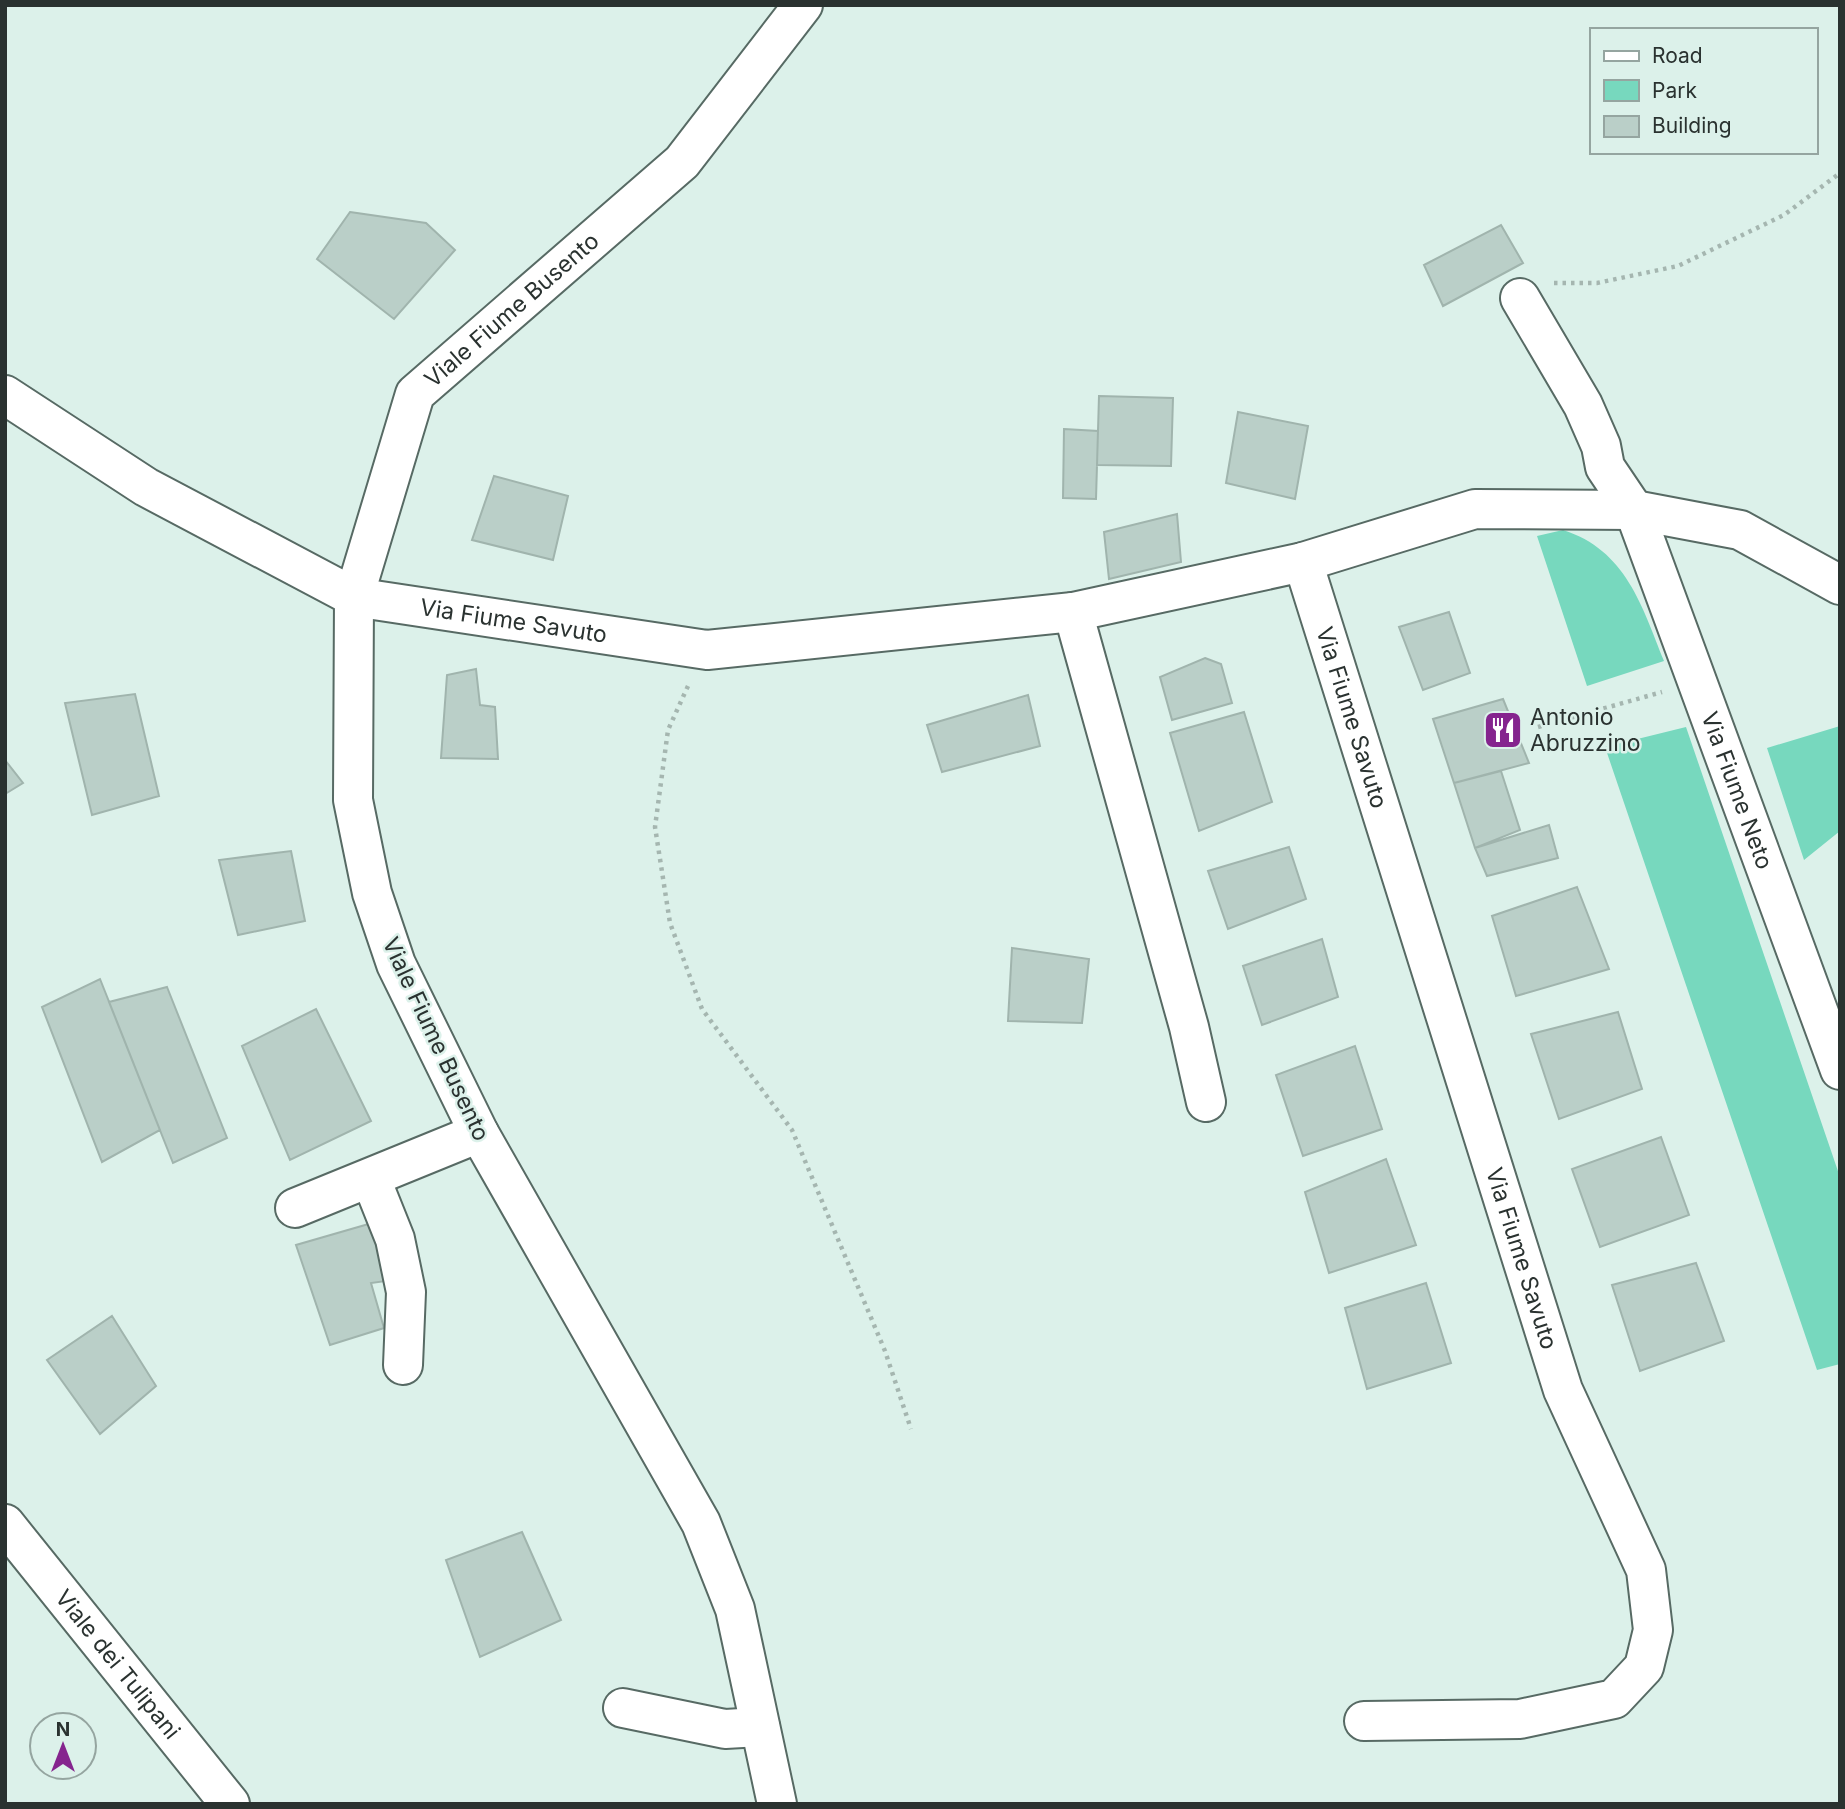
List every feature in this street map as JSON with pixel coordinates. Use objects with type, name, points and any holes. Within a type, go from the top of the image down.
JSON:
[{"type":"street","name":"Viale Fiume Busento","points":[[777,1804],[735,1609],[701,1523],[479,1133],[396,964],[372,893],[353,800],[354,597],[415,394],[681,162],[803,5]]},
{"type":"street","name":"Via Fiume Neto","points":[[1520,298],[1583,405],[1601,446],[1605,467],[1634,510],[1840,1070]]},
{"type":"street","name":"Via Fiume Savuto","points":[[5,395],[146,487],[354,597],[707,650],[1073,612],[1303,562],[1475,509],[1634,510],[1740,530],[1840,585]]},
{"type":"street","name":"Via Fiume Savuto","points":[[1303,562],[1563,1390],[1646,1570],[1653,1630],[1644,1667],[1614,1699],[1520,1719],[1364,1721]]},
{"type":"street","points":[[1073,612],[1189,1027],[1206,1102]]},
{"type":"street","points":[[295,1208],[479,1133]]},
{"type":"street","points":[[371,1179],[395,1239],[406,1292],[403,1365]]},
{"type":"street","name":"Viale dei Tulipani","points":[[5,1524],[230,1804]]},
{"type":"street","points":[[624,1708],[725,1729],[760,1727]]},
{"type":"path","points":[[1520,298],[1556,282],[1597,283],[1678,266],[1784,215],[1840,173]]},
{"type":"path","points":[[707,650],[668,730],[655,827],[670,923],[702,1009],[792,1130],[885,1351],[911,1429]]},
{"type":"path","points":[[1538,727],[1697,680]]},
{"type":"green space","points":[[1563,530],[1585,539],[1617,566],[1639,601],[1664,661],[1587,686],[1537,536]]},
{"type":"green space","points":[[1840,726],[1840,831],[1804,860],[1767,748]]},
{"type":"green space","points":[[1686,727],[1840,1177],[1840,1364],[1817,1370],[1605,747]]},
{"type":"building","points":[[350,212],[426,223],[455,250],[394,319],[317,259]]},
{"type":"building","points":[[1501,225],[1523,263],[1443,306],[1424,265]]},
{"type":"building","points":[[1099,396],[1173,398],[1171,466],[1097,465]]},
{"type":"building","points":[[1238,412],[1308,426],[1295,499],[1226,483]]},
{"type":"building","points":[[1064,429],[1098,431],[1096,499],[1063,498]]},
{"type":"building","points":[[494,476],[568,496],[553,560],[472,540]]},
{"type":"building","points":[[1177,514],[1181,562],[1109,579],[1104,532]]},
{"type":"building","points":[[1449,612],[1470,673],[1423,690],[1399,627]]},
{"type":"building","points":[[1205,658],[1221,664],[1232,703],[1172,720],[1160,677]]},
{"type":"building","points":[[476,669],[480,705],[495,707],[498,759],[441,758],[447,675]]},
{"type":"building","points":[[135,694],[159,796],[92,815],[65,703]]},
{"type":"building","points":[[1028,695],[1040,746],[942,772],[927,725]]},
{"type":"building","points":[[1503,699],[1529,763],[1454,783],[1433,719]]},
{"type":"building","points":[[1244,712],[1272,802],[1199,831],[1170,733]]},
{"type":"building","points":[[5,760],[23,783],[5,794]]},
{"type":"building","points":[[1501,771],[1520,830],[1475,848],[1454,783]]},
{"type":"building","points":[[1549,825],[1558,858],[1487,876],[1475,848]]},
{"type":"building","points":[[1289,847],[1306,899],[1228,929],[1208,871]]},
{"type":"building","points":[[291,851],[305,921],[238,935],[219,860]]},
{"type":"building","points":[[1577,887],[1609,969],[1516,996],[1492,916]]},
{"type":"building","points":[[1322,939],[1338,997],[1262,1025],[1243,966]]},
{"type":"building","points":[[1012,948],[1089,959],[1082,1023],[1008,1021]]},
{"type":"building","points":[[100,979],[160,1130],[102,1162],[42,1007]]},
{"type":"building","points":[[167,987],[227,1138],[173,1163],[109,1002]]},
{"type":"building","points":[[316,1009],[371,1121],[290,1160],[242,1046]]},
{"type":"building","points":[[1618,1012],[1642,1089],[1559,1119],[1531,1034]]},
{"type":"building","points":[[1355,1046],[1382,1129],[1303,1156],[1276,1075]]},
{"type":"building","points":[[1661,1137],[1689,1215],[1600,1247],[1572,1169]]},
{"type":"building","points":[[1386,1159],[1416,1245],[1329,1273],[1305,1192]]},
{"type":"building","points":[[372,1223],[393,1280],[371,1283],[384,1328],[330,1345],[296,1245]]},
{"type":"building","points":[[1696,1263],[1724,1341],[1640,1371],[1612,1285]]},
{"type":"building","points":[[1426,1283],[1451,1363],[1367,1389],[1345,1308]]},
{"type":"building","points":[[112,1316],[156,1386],[100,1434],[47,1360]]},
{"type":"building","points":[[522,1532],[561,1620],[480,1657],[446,1560]]},
{"type":"place","name":"Antonio Abruzzino","points":[[1503,730]]}]
